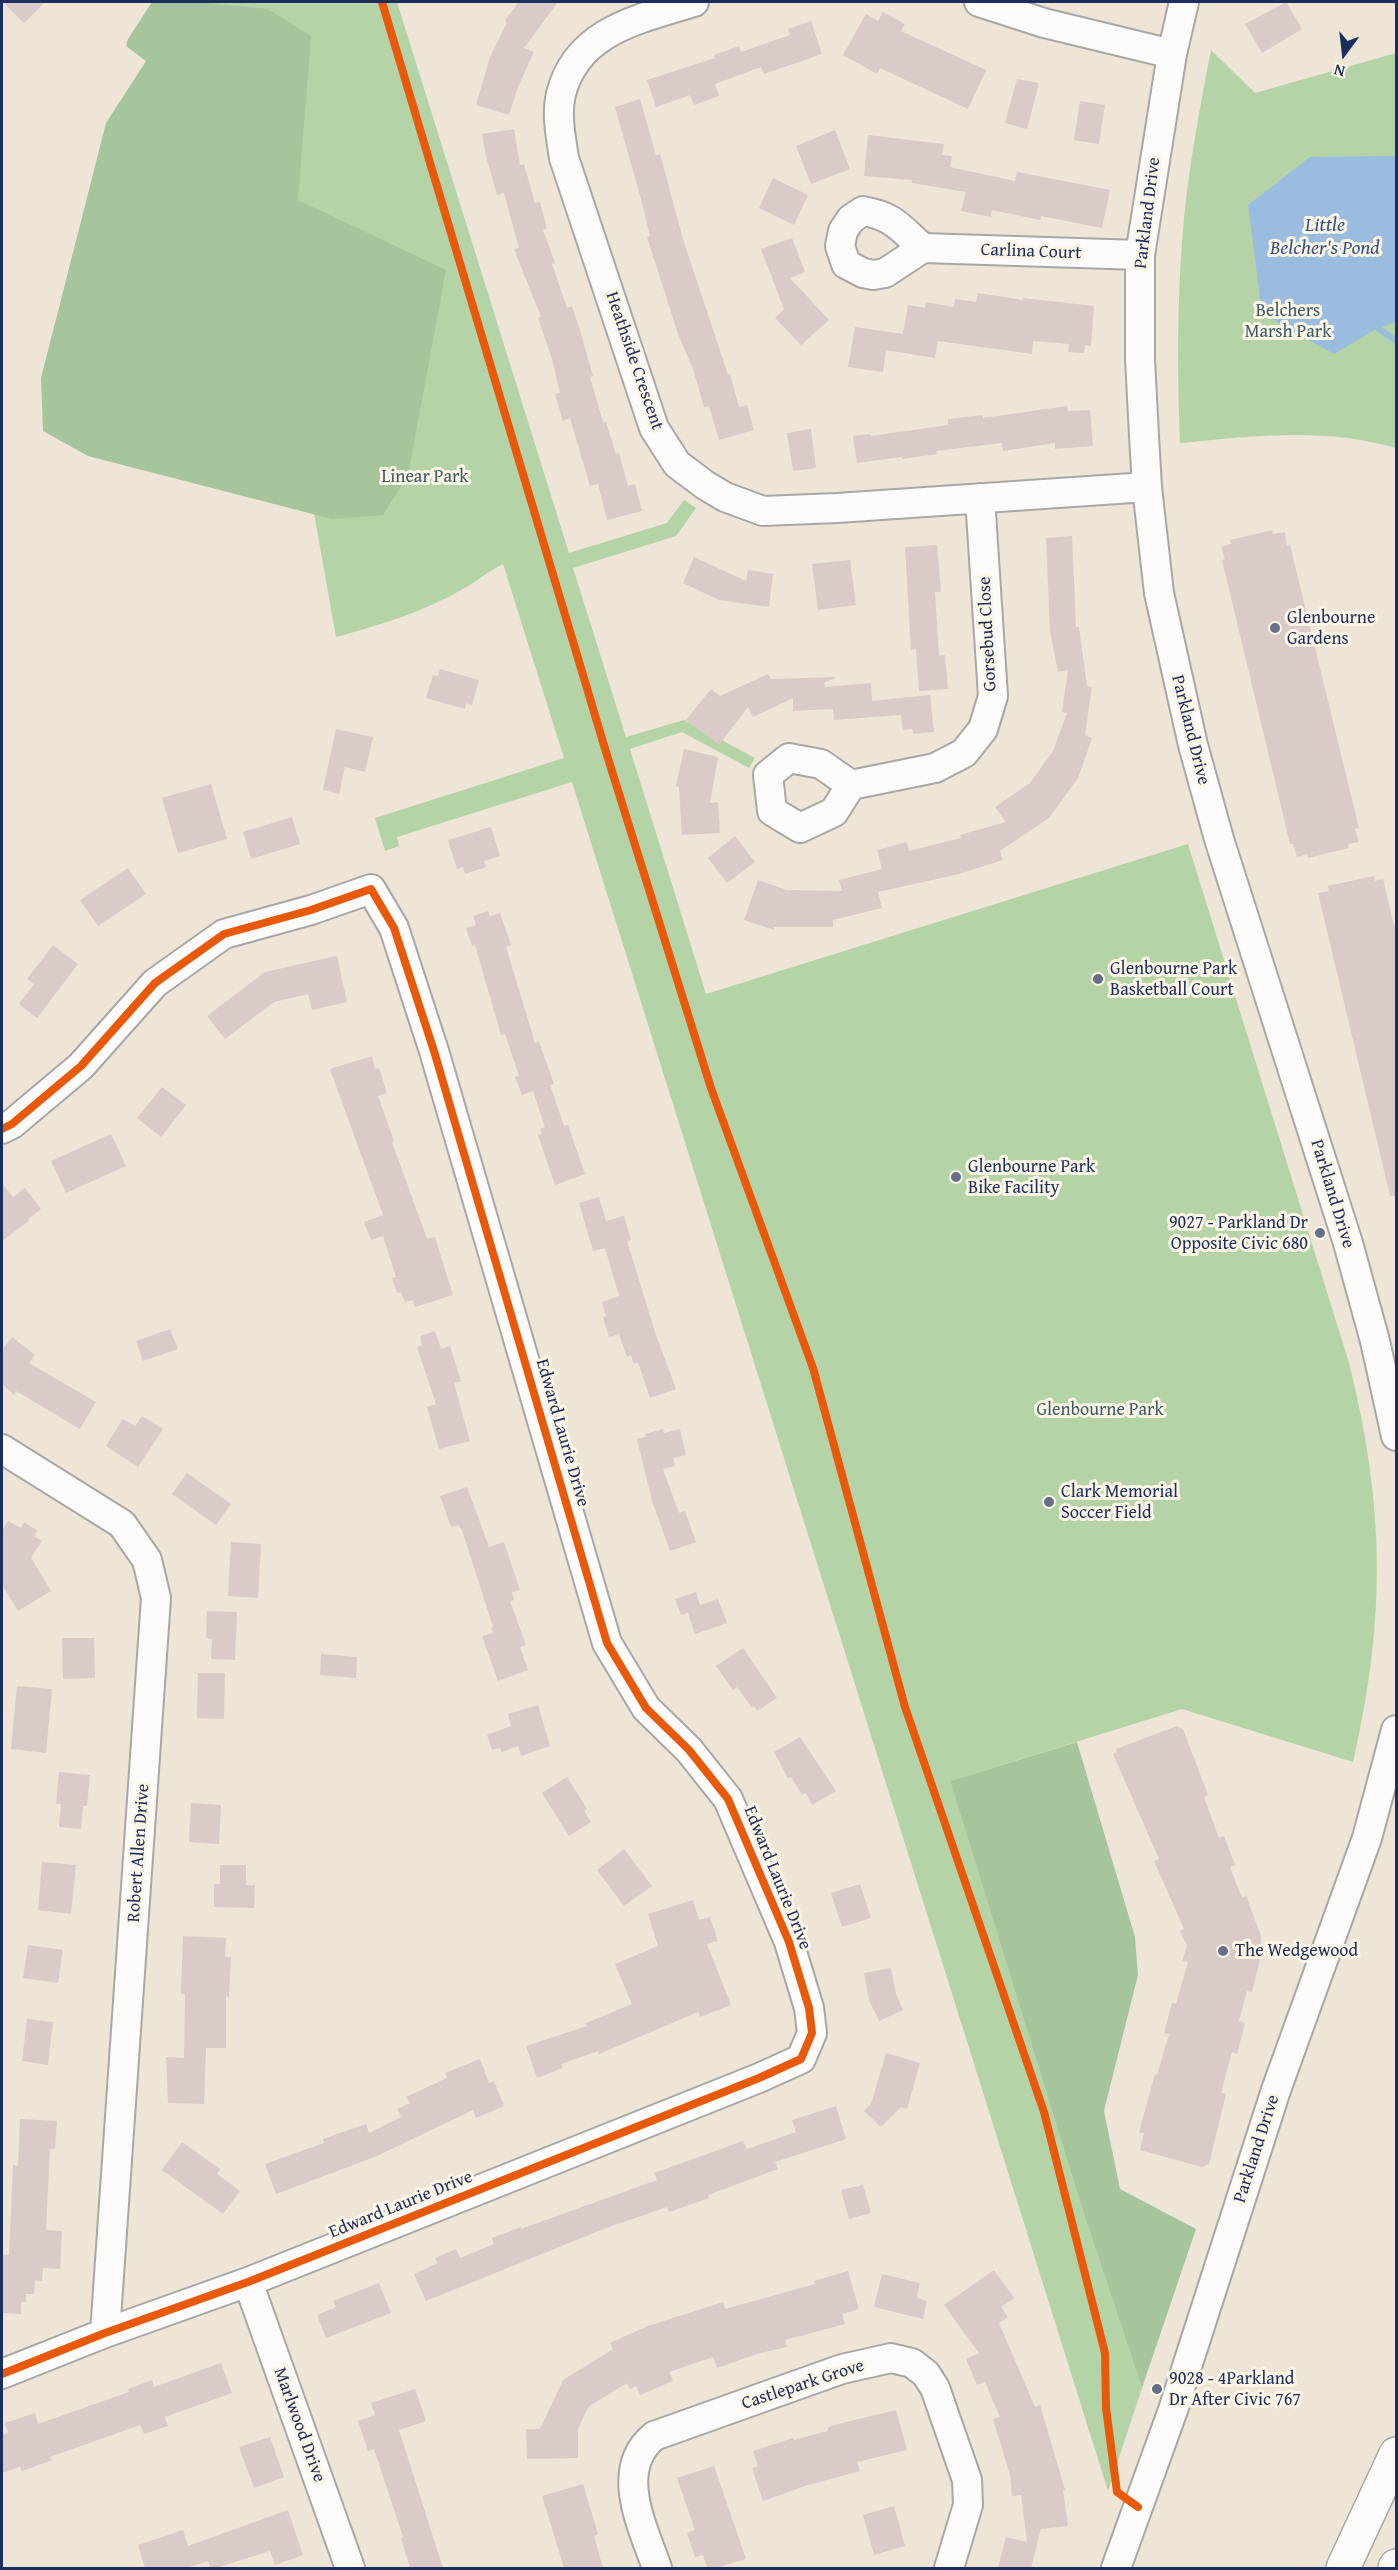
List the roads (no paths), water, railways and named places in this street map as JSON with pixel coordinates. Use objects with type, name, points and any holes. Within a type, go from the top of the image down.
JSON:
[{"type":"highway","points":[[1343,2568],[1396,2454]]},
{"type":"street","name":"Heathside Crescent","points":[[694,2],[627,24],[595,40],[573,63],[561,95],[560,127],[564,158],[654,428],[677,464],[725,497],[763,511],[1146,487]]},
{"type":"street","points":[[980,2],[1044,23],[1172,54]]},
{"type":"street","name":"Parkland Drive","points":[[1184,2],[1172,54],[1140,255],[1140,359],[1146,487],[1159,593],[1192,746],[1219,839],[1348,1243],[1375,1341],[1396,1436]]},
{"type":"street","name":"Carlina Court","points":[[923,248],[1140,255]]},
{"type":"street","name":"Gorsebud Close","points":[[851,784],[935,768],[964,753],[983,729],[993,696],[980,498]]},
{"type":"street","name":"Edward Laurie Drive","points":[[2,1129],[12,1124],[81,1066],[155,983],[224,934],[312,910],[371,888],[394,928],[434,1051],[607,1643],[646,1708],[689,1750],[728,1798],[789,1942],[809,2008],[812,2033],[801,2059],[759,2078],[248,2282],[105,2333],[2,2374]]},
{"type":"street","name":"Robert Allen Drive","points":[[2,1449],[122,1524],[147,1560],[156,1598],[105,2333]]},
{"type":"street","name":"Parkland Drive","points":[[1116,2568],[1173,2410],[1276,2090],[1367,1838],[1396,1730]]},
{"type":"street","name":"Marlwood Drive","points":[[248,2282],[351,2568]]},
{"type":"street","name":"Castlepark Grove","points":[[657,2568],[633,2498],[634,2471],[642,2446],[654,2436],[842,2368],[891,2358],[912,2363],[926,2374],[935,2388],[967,2480],[968,2505],[949,2568]]},
{"type":"water","name":"Little Belcher's Pond","points":[[1396,156],[1396,322],[1378,328],[1334,354],[1279,324],[1261,305],[1248,205],[1310,157]]},
{"type":"waterway","points":[[1378,328],[1396,341]]},
{"type":"place","name":"Glenbourne Gardens","points":[[1275,628]]},
{"type":"place","name":"Glenbourne Park Basketball Court","points":[[1098,979]]},
{"type":"place","name":"Glenbourne Park Bike Facility","points":[[956,1177]]},
{"type":"place","name":"9027 - Parkland Dr Opposite Civic 680","points":[[1320,1233]]},
{"type":"place","name":"Clark Memorial Soccer Field","points":[[1049,1502]]},
{"type":"place","name":"The Wedgewood","points":[[1223,1951]]},
{"type":"place","name":"9028 - 4Parkland Dr After Civic 767","points":[[1157,2389]]},
{"type":"park label","name":"Belchers Marsh Park","points":[[1288,321]]},
{"type":"park label","name":"Linear Park","points":[[425,477]]},
{"type":"park label","name":"Glenbourne Park","points":[[1100,1410]]}]
